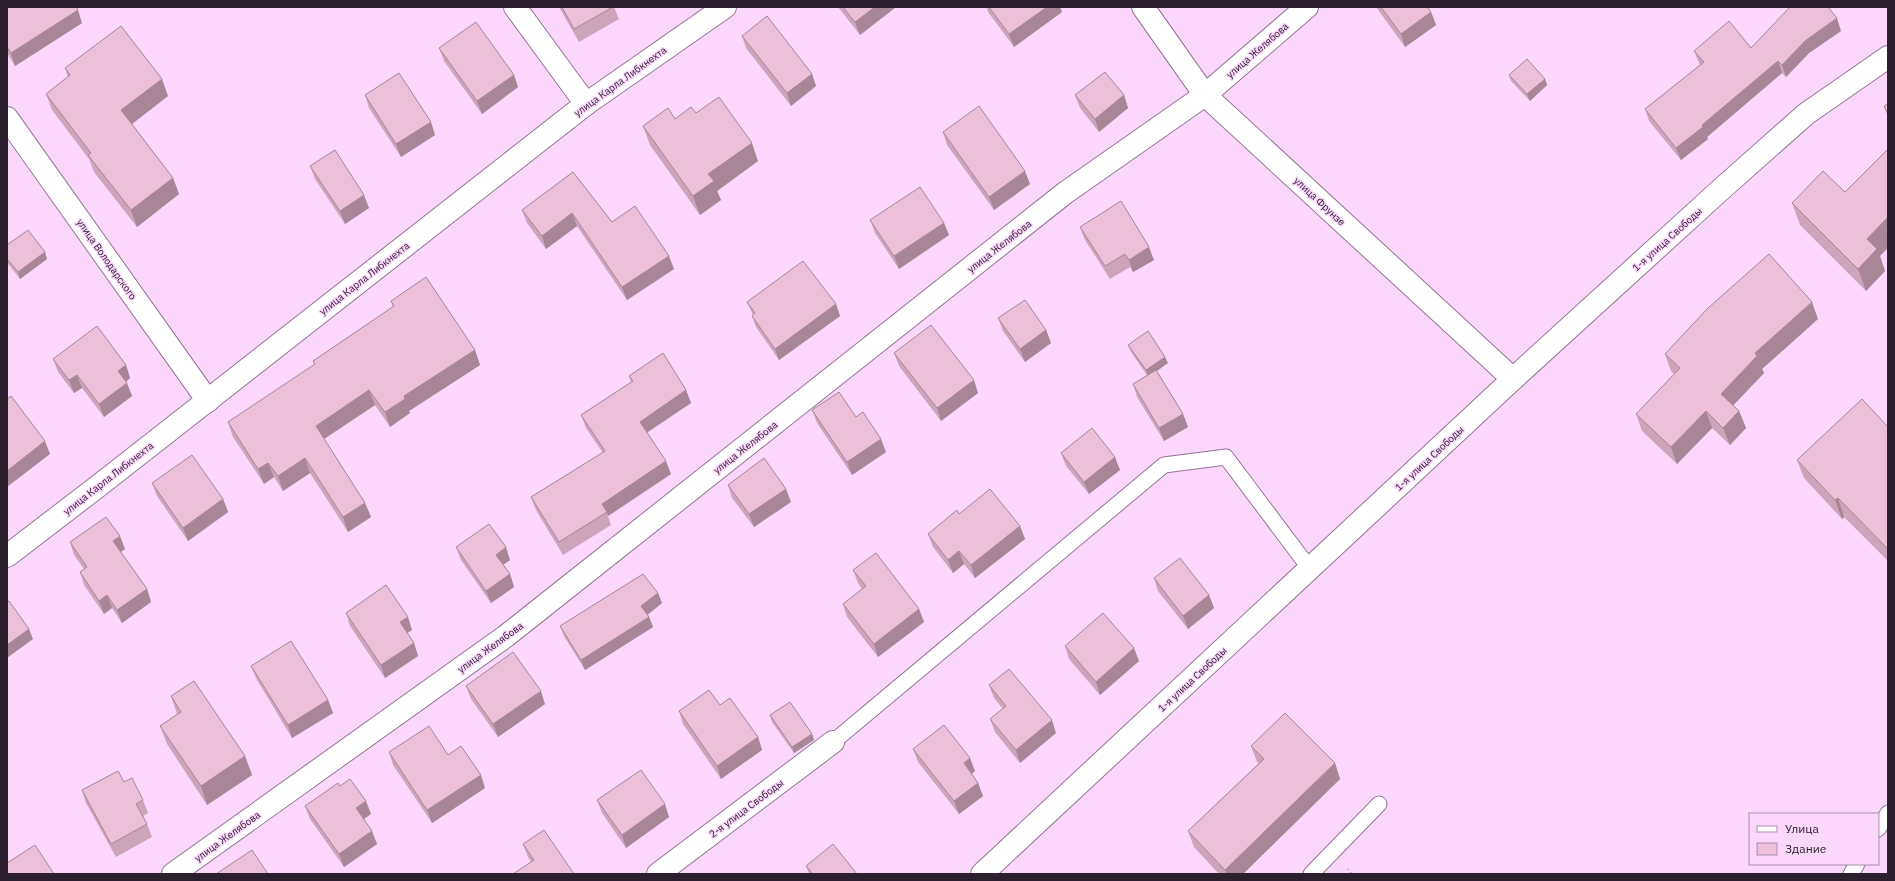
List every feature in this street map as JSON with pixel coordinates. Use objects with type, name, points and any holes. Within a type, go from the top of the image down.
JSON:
[{"type":"street","points":[[515,7],[586,104]]},
{"type":"street","name":"улица Карла Либкнехта","points":[[7,556],[208,401],[586,104],[724,7]]},
{"type":"street","name":"улица Фрунзе","points":[[1143,7],[1205,95],[1513,379]]},
{"type":"street","name":"улица Желябова","points":[[173,874],[506,636],[1065,193],[1205,95],[1307,7]]},
{"type":"street","name":"1-я улица Свободы","points":[[982,874],[1513,379],[1806,114],[1888,57]]},
{"type":"street","name":"улица Володарского","points":[[7,118],[208,401]]},
{"type":"street","name":"2-я улица Свободы","points":[[658,874],[833,742]]},
{"type":"lane","points":[[833,742],[1164,465],[1226,458],[1310,569]]},
{"type":"lane","points":[[1311,874],[1379,804]]},
{"type":"lane","points":[[1879,827],[1888,813]]},
{"type":"lane","points":[[1851,874],[1856,865]]},
{"type":"building","points":[[7,7],[76,7],[78,10],[11,53],[7,47]]},
{"type":"building","points":[[562,7],[613,7],[574,29]]},
{"type":"building","points":[[843,7],[875,7],[855,22]]},
{"type":"building","points":[[989,7],[1047,7],[1009,34]]},
{"type":"building","points":[[1381,7],[1427,7],[1431,12],[1401,34]]},
{"type":"building","points":[[1790,7],[1828,7],[1837,18],[1805,41],[1782,65],[1778,61],[1702,125],[1703,127],[1676,148],[1645,109],[1704,62],[1694,51],[1729,21],[1751,48]]},
{"type":"building","points":[[767,16],[812,74],[787,93],[742,36]]},
{"type":"building","points":[[476,22],[514,75],[477,101],[439,48]]},
{"type":"building","points":[[121,26],[162,79],[121,110],[173,178],[131,210],[88,155],[91,153],[46,94],[70,75],[65,68]]},
{"type":"building","points":[[1527,59],[1545,79],[1527,94],[1509,75]]},
{"type":"building","points":[[1105,72],[1124,95],[1095,119],[1075,95]]},
{"type":"building","points":[[399,73],[431,122],[396,144],[365,95]]},
{"type":"building","points":[[719,97],[752,143],[708,174],[714,181],[693,196],[643,126],[668,108],[675,119],[691,107],[696,113]]},
{"type":"building","points":[[1888,104],[1888,114],[1884,106]]},
{"type":"building","points":[[979,106],[1025,171],[989,197],[943,132]]},
{"type":"building","points":[[1888,149],[1888,217],[1867,239],[1877,249],[1858,269],[1792,203],[1823,171],[1845,192]]},
{"type":"building","points":[[335,150],[364,195],[340,211],[310,166]]},
{"type":"building","points":[[573,172],[612,222],[635,206],[669,256],[622,287],[572,213],[542,236],[522,210]]},
{"type":"building","points":[[920,187],[944,223],[894,256],[870,220]]},
{"type":"building","points":[[1121,201],[1149,247],[1129,260],[1125,254],[1105,266],[1080,227]]},
{"type":"building","points":[[28,230],[45,252],[18,272],[7,259],[7,245]]},
{"type":"building","points":[[1769,254],[1812,302],[1755,353],[1757,356],[1721,394],[1739,411],[1723,428],[1706,411],[1671,447],[1636,414],[1680,368],[1665,354],[1707,309]]},
{"type":"building","points":[[803,261],[836,304],[775,349],[752,316],[755,313],[747,302]]},
{"type":"building","points":[[426,277],[475,350],[404,396],[405,399],[385,412],[369,390],[316,426],[365,503],[343,517],[305,458],[278,476],[268,463],[258,469],[228,422],[315,364],[313,361],[394,306],[391,301]]},
{"type":"building","points":[[1025,300],[1046,330],[1020,349],[998,318]]},
{"type":"building","points":[[931,325],[974,380],[937,408],[894,353]]},
{"type":"building","points":[[97,326],[126,365],[118,371],[127,383],[99,404],[77,375],[69,380],[53,359]]},
{"type":"building","points":[[1148,331],[1165,357],[1146,370],[1128,345]]},
{"type":"building","points":[[663,353],[686,390],[640,422],[666,461],[602,504],[607,512],[559,542],[531,497],[605,451],[581,415],[633,381],[629,376]]},
{"type":"building","points":[[1156,370],[1183,414],[1159,428],[1133,384]]},
{"type":"building","points":[[839,392],[856,417],[863,412],[881,439],[847,462],[812,410]]},
{"type":"building","points":[[11,396],[45,441],[7,471],[7,399]]},
{"type":"building","points":[[1862,399],[1888,427],[1888,549],[1838,498],[1835,500],[1797,460]]},
{"type":"building","points":[[1092,428],[1115,457],[1084,482],[1061,453]]},
{"type":"building","points":[[192,455],[223,499],[183,528],[152,483]]},
{"type":"building","points":[[764,458],[786,489],[749,514],[728,485]]},
{"type":"building","points":[[990,489],[1020,526],[971,565],[959,551],[948,560],[928,534],[957,510],[959,514]]},
{"type":"building","points":[[106,517],[120,536],[113,541],[147,589],[117,610],[107,595],[99,601],[80,572],[87,567],[70,542]]},
{"type":"building","points":[[489,524],[506,547],[496,555],[510,574],[486,591],[456,547]]},
{"type":"building","points":[[876,553],[919,609],[874,644],[843,604],[866,586],[853,570]]},
{"type":"building","points":[[1180,558],[1209,595],[1183,616],[1154,578]]},
{"type":"building","points":[[643,574],[658,593],[641,606],[649,617],[581,660],[560,626]]},
{"type":"building","points":[[386,585],[408,617],[400,622],[414,643],[381,665],[346,613]]},
{"type":"building","points":[[9,601],[29,629],[7,645],[7,602]]},
{"type":"building","points":[[1103,613],[1134,648],[1096,682],[1065,646]]},
{"type":"building","points":[[291,641],[328,700],[288,725],[251,666]]},
{"type":"building","points":[[513,652],[541,691],[493,724],[466,686]]},
{"type":"building","points":[[1009,669],[1052,720],[1016,750],[990,719],[1006,706],[989,685]]},
{"type":"building","points":[[194,681],[245,756],[201,786],[160,726],[181,712],[171,696]]},
{"type":"building","points":[[709,690],[720,705],[730,698],[758,737],[717,766],[679,711]]},
{"type":"building","points":[[790,702],[812,734],[792,747],[770,715]]},
{"type":"building","points":[[1285,713],[1335,763],[1225,870],[1188,831],[1264,759],[1251,746]]},
{"type":"building","points":[[944,725],[970,758],[964,763],[978,783],[954,801],[913,749]]},
{"type":"building","points":[[429,726],[448,755],[461,746],[481,775],[427,810],[389,752]]},
{"type":"building","points":[[641,770],[665,804],[622,835],[597,800]]},
{"type":"building","points":[[118,771],[124,782],[132,778],[143,800],[136,804],[147,824],[111,844],[82,790]]},
{"type":"building","points":[[350,779],[366,801],[356,808],[372,831],[339,854],[305,806],[338,783],[340,786]]},
{"type":"building","points":[[544,830],[574,874],[513,874],[534,860],[523,844]]},
{"type":"building","points":[[833,844],[857,874],[813,874],[806,866]]},
{"type":"building","points":[[35,845],[54,874],[7,874],[7,863]]},
{"type":"building","points":[[252,850],[268,874],[216,874]]}]
